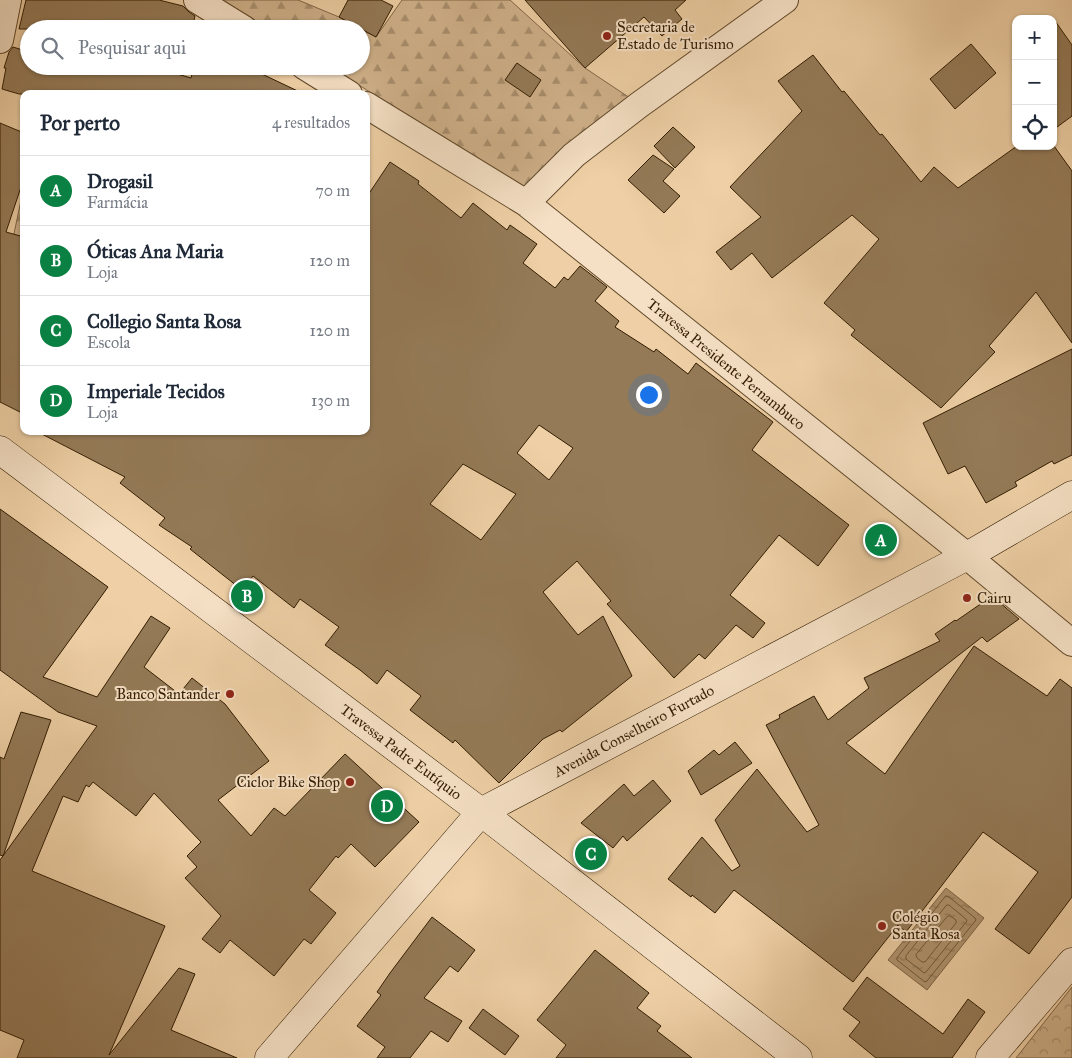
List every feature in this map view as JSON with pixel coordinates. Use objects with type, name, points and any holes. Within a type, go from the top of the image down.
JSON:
[{"type":"main road","name":"Travessa Padre Eutíquio","points":[[0,450],[481,812],[798,1058]]},
{"type":"main road","name":"Avenida Conselheiro Furtado","points":[[269,1058],[481,812],[967,556],[1072,495]]},
{"type":"main road","points":[[990,1058],[1072,962]]},
{"type":"street","points":[[0,40],[8,0]]},
{"type":"street","points":[[197,0],[229,20]]},
{"type":"street","points":[[526,203],[574,155],[786,0]]},
{"type":"street","points":[[318,75],[343,90]]},
{"type":"street","name":"Travessa Presidente Pernambuco","points":[[370,106],[526,203],[967,556],[1072,643]]},
{"type":"green space","points":[[223,0],[298,0],[344,20],[255,20]]},
{"type":"green space","points":[[402,0],[510,0],[585,68],[639,104],[524,190],[370,92],[370,90],[367,90],[343,75],[370,75],[370,34],[376,37]]},
{"type":"green space","points":[[20,205],[20,251],[11,248]]},
{"type":"green space","points":[[1072,987],[1072,1058],[1016,1058]]},
{"type":"water","points":[[946,888],[984,918],[927,990],[888,960]]},
{"type":"building","points":[[26,0],[159,0],[183,6],[195,16],[194,20],[21,20]]},
{"type":"building","points":[[348,0],[381,0],[393,6],[376,37],[370,34],[370,20],[345,20],[339,17]]},
{"type":"building","points":[[525,0],[686,0],[675,10],[682,19],[662,36],[644,17],[585,68]]},
{"type":"building","points":[[1057,24],[1072,45],[1072,116],[1057,127]]},
{"type":"building","points":[[971,44],[996,73],[955,109],[930,79]]},
{"type":"building","points":[[13,47],[20,49],[20,75],[181,75],[191,78],[192,75],[264,75],[296,90],[20,90],[19,94],[2,89],[6,68],[4,68],[9,52]]},
{"type":"building","points":[[813,55],[842,92],[844,91],[880,135],[882,134],[921,182],[934,167],[958,188],[1012,150],[1057,150],[1072,171],[1072,343],[1036,292],[989,346],[995,352],[941,408],[851,335],[855,330],[824,303],[879,239],[852,215],[772,278],[752,253],[731,270],[716,252],[761,217],[730,187],[802,111],[778,81]]},
{"type":"building","points":[[517,63],[541,80],[530,97],[505,80]]},
{"type":"building","points":[[0,123],[20,131],[20,190],[6,232],[20,236],[20,412],[0,402]]},
{"type":"building","points":[[673,127],[695,147],[675,168],[654,146]]},
{"type":"building","points":[[653,155],[674,169],[663,181],[680,196],[664,213],[628,180]]},
{"type":"building","points":[[390,162],[419,181],[418,184],[461,218],[473,203],[507,230],[510,225],[537,244],[523,263],[555,288],[564,277],[568,280],[580,266],[607,287],[595,301],[619,321],[615,327],[654,352],[656,349],[688,374],[696,363],[773,422],[752,450],[849,525],[818,566],[779,535],[730,595],[765,623],[753,638],[736,625],[705,659],[699,654],[674,678],[607,604],[611,601],[577,561],[543,592],[578,635],[603,616],[632,676],[562,732],[560,730],[543,739],[499,783],[455,740],[453,743],[410,710],[421,696],[387,670],[377,684],[325,645],[339,627],[300,599],[294,608],[253,576],[242,590],[190,549],[192,547],[159,525],[165,518],[120,483],[125,477],[44,435],[370,435],[370,192]],"holes":[[[539,425],[573,448],[549,480],[517,453]],[[463,464],[516,494],[481,540],[430,504]]]},
{"type":"building","points":[[1072,349],[1072,455],[1054,464],[1052,461],[1015,482],[1017,486],[986,503],[965,466],[948,474],[923,423]]},
{"type":"building","points":[[0,509],[108,587],[43,677],[97,697],[151,616],[170,628],[144,667],[179,694],[192,678],[225,704],[269,761],[218,800],[251,836],[274,808],[285,816],[345,754],[419,822],[375,867],[351,844],[338,858],[336,856],[309,890],[336,913],[311,944],[304,939],[274,976],[230,940],[220,953],[202,939],[221,916],[185,878],[197,867],[187,856],[201,842],[154,793],[136,816],[93,782],[89,787],[86,785],[78,802],[63,796],[32,871],[165,926],[109,1055],[179,968],[195,974],[171,1030],[237,1058],[17,1058],[24,1040],[0,1030],[0,860],[97,726],[58,712],[0,670]]},
{"type":"building","points":[[992,596],[1019,619],[987,642],[982,637],[846,743],[885,774],[974,646],[1047,696],[1060,679],[1072,688],[1072,897],[1029,954],[995,929],[1038,872],[983,832],[906,932],[898,925],[853,982],[734,890],[715,913],[668,879],[702,837],[732,871],[740,866],[715,820],[757,769],[807,832],[819,825],[766,725],[780,718],[779,715],[814,696],[828,720],[869,688],[864,678],[940,641],[935,634]]},
{"type":"building","points":[[21,712],[51,720],[3,856],[0,855],[0,757],[4,759]]},
{"type":"building","points":[[735,742],[752,763],[701,795],[688,771],[714,750],[719,755]]},
{"type":"building","points":[[653,780],[671,801],[627,841],[623,836],[613,848],[581,823],[624,784],[634,796]]},
{"type":"building","points":[[432,917],[475,950],[458,972],[450,966],[424,998],[462,1021],[448,1042],[431,1031],[410,1058],[377,1058],[385,1047],[357,1026],[381,995],[377,992],[390,973]]},
{"type":"building","points":[[595,950],[649,993],[637,1008],[661,1026],[657,1031],[692,1058],[556,1058],[566,1045],[537,1020]]},
{"type":"building","points":[[867,977],[943,1034],[968,999],[985,1012],[952,1058],[876,1058],[849,1036],[860,1022],[843,1009]]},
{"type":"building","points":[[483,1009],[519,1036],[505,1055],[469,1028]]},
{"type":"place","name":"Secretaria de Estado de Turismo","points":[[607,36]]},
{"type":"place","name":"Drogasil","points":[[881,540]]},
{"type":"place","name":"Óticas Ana Maria","points":[[247,596]]},
{"type":"place","name":"Cairu","points":[[967,598]]},
{"type":"place","name":"Banco Santander","points":[[230,694]]},
{"type":"place","name":"Ciclor Bike Shop","points":[[350,782]]},
{"type":"place","name":"Imperiale Tecidos","points":[[387,806]]},
{"type":"place","name":"Collegio Santa Rosa","points":[[591,854]]},
{"type":"place","name":"Colégio Santa Rosa","points":[[882,926]]}]
